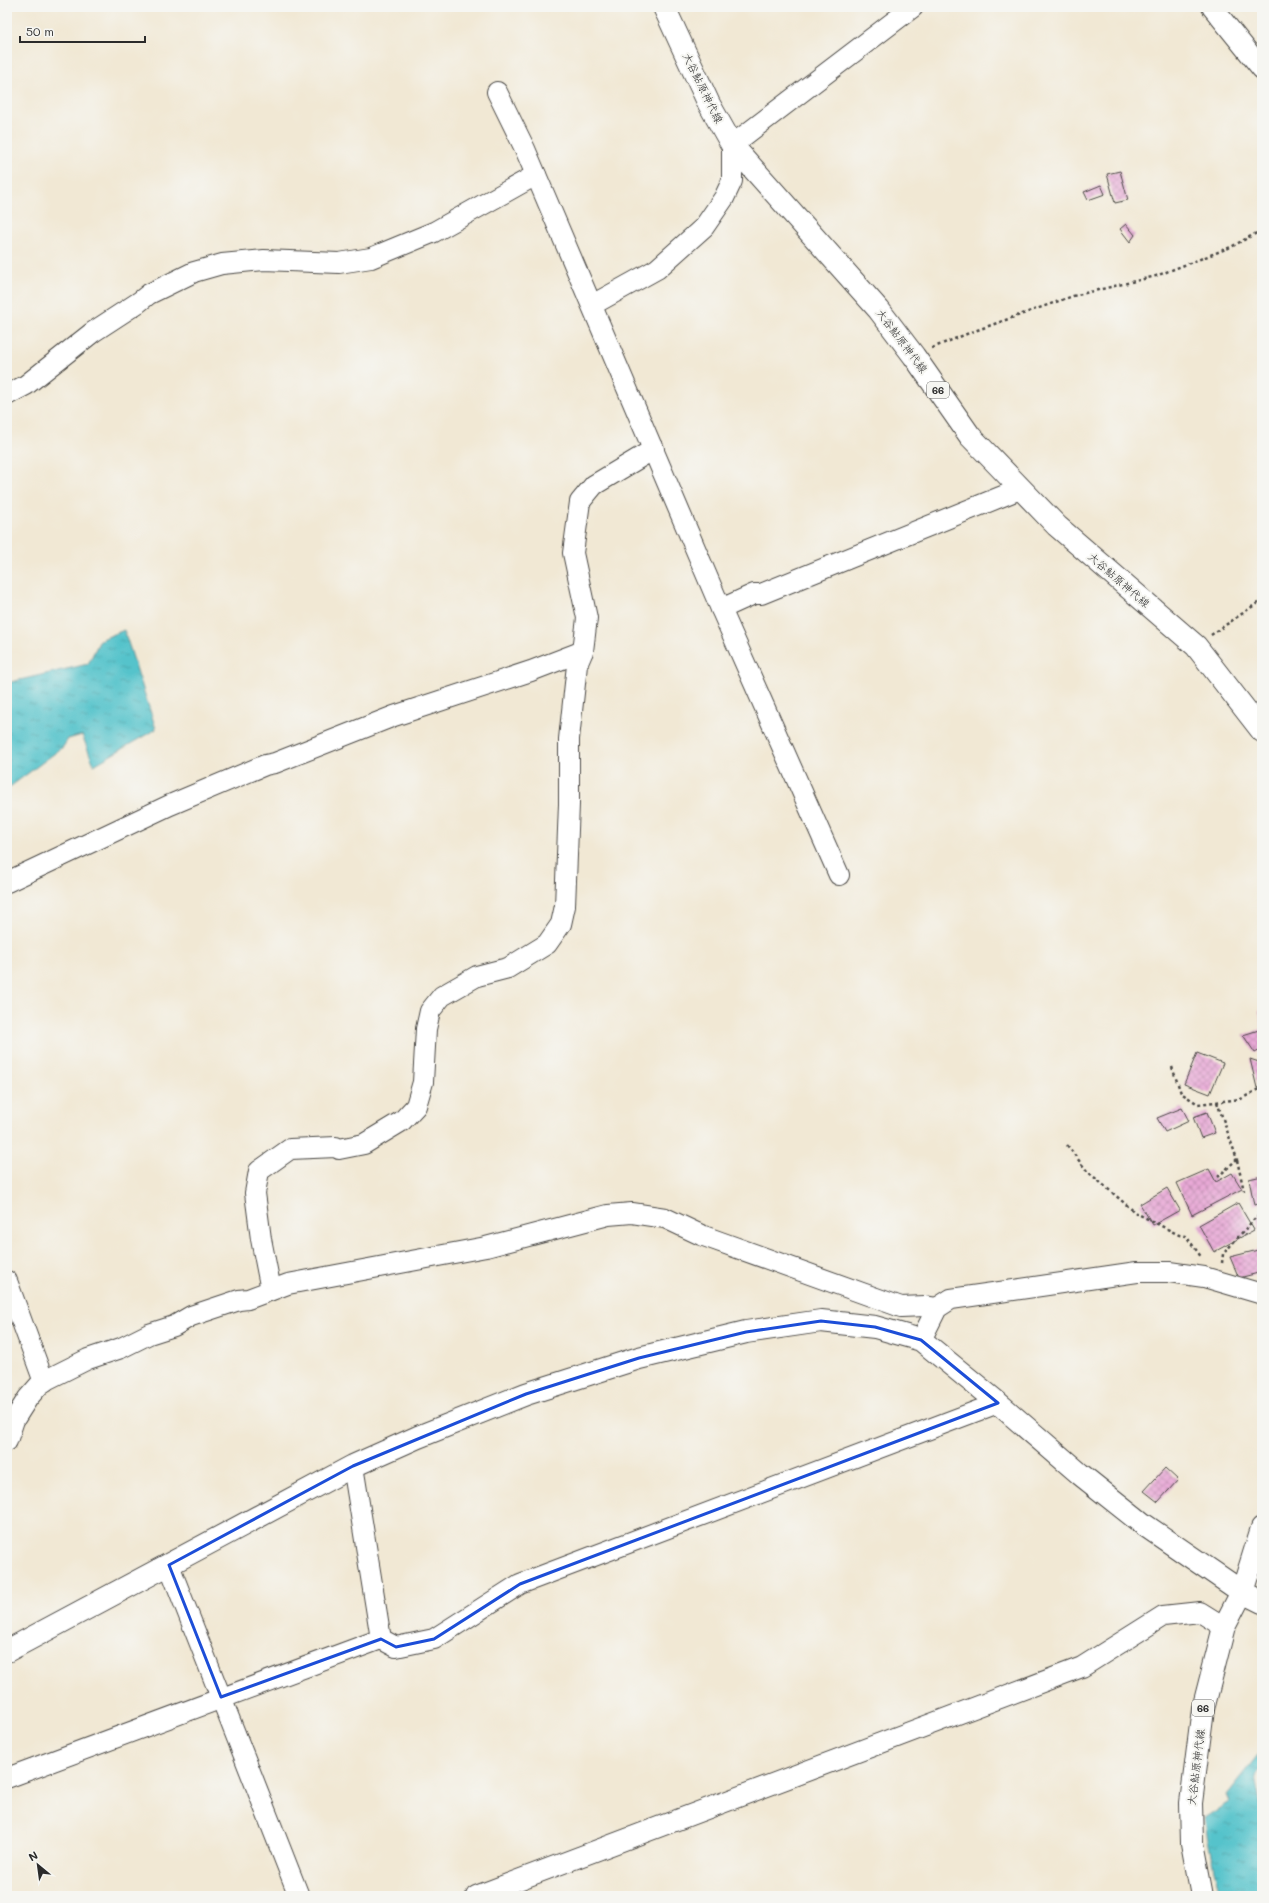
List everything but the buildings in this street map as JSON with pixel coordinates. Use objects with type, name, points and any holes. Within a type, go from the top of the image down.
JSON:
[{"type":"street","name":"大谷鮎原神代線","points":[[664,7],[709,104],[732,145],[879,310],[914,356],[970,436],[1056,526],[1196,646],[1262,732]]},
{"type":"street","points":[[592,305],[657,269],[704,227],[724,198],[732,181],[732,145],[913,7]]},
{"type":"street","points":[[1212,7],[1262,69]]},
{"type":"street","points":[[497,92],[536,175],[721,609],[839,875]]},
{"type":"street","points":[[7,395],[26,385],[93,332],[149,294],[194,272],[222,264],[264,260],[339,263],[371,258],[434,232],[536,175]]},
{"type":"street","points":[[271,1290],[260,1239],[255,1193],[259,1171],[290,1150],[336,1147],[339,1149],[364,1144],[402,1121],[416,1106],[424,1082],[426,1029],[430,1011],[442,996],[477,976],[508,968],[547,944],[561,924],[565,906],[569,804],[569,739],[577,665],[583,651],[587,618],[573,553],[580,502],[594,485],[654,449]]},
{"type":"street","points":[[721,609],[754,594],[761,594],[1020,489]]},
{"type":"street","points":[[7,882],[170,805],[265,765],[394,716],[531,671],[583,651]]},
{"type":"street","points":[[7,1441],[14,1420],[28,1398],[44,1382],[88,1359],[174,1326],[191,1316],[239,1300],[248,1299],[288,1284],[486,1247],[608,1215],[632,1213],[665,1218],[701,1235],[901,1307],[925,1306],[937,1308]]},
{"type":"street","points":[[921,1340],[937,1308],[951,1299],[1137,1272],[1169,1272],[1204,1277],[1262,1294]]},
{"type":"street","points":[[7,1281],[44,1382]]},
{"type":"street","points":[[7,1652],[353,1466],[418,1437],[526,1394],[639,1358],[746,1332],[821,1321],[875,1327],[921,1340],[998,1403],[1080,1474],[1143,1524],[1242,1592],[1262,1602]]},
{"type":"street","points":[[7,1778],[380,1639],[396,1647],[434,1639],[520,1584],[998,1403]]},
{"type":"street","points":[[353,1466],[380,1639]]},
{"type":"street","name":"大谷鮎原神代線","points":[[1202,1896],[1192,1843],[1190,1803],[1203,1709],[1224,1627],[1242,1592],[1262,1528]]},
{"type":"street","points":[[170,1565],[299,1896]]},
{"type":"street","points":[[476,1896],[1082,1667],[1163,1616],[1200,1612],[1224,1627]]},
{"type":"path","points":[[914,356],[969,333],[1073,296],[1156,276],[1231,247],[1262,230]]},
{"type":"path","points":[[1196,646],[1262,600]]},
{"type":"path","points":[[1172,1067],[1181,1093],[1198,1104],[1241,1099],[1262,1088]]},
{"type":"path","points":[[1217,1102],[1237,1159],[1244,1191]]},
{"type":"path","points":[[1067,1145],[1087,1171],[1125,1203],[1142,1216],[1179,1235],[1186,1236],[1203,1259]]},
{"type":"path","points":[[1218,1177],[1237,1159]]},
{"type":"path","points":[[1223,1254],[1257,1216],[1262,1215]]},
{"type":"highlighted area","points":[[821,1321],[875,1327],[921,1340],[998,1403],[520,1584],[434,1639],[396,1647],[381,1639],[221,1697],[169,1565],[353,1466],[526,1394],[639,1358],[746,1332]]},
{"type":"water","points":[[124,630],[156,729],[94,765],[82,735],[68,739],[63,747],[7,789],[7,683],[88,664],[100,640]]},
{"type":"water","points":[[1262,1750],[1262,1765],[1255,1776],[1262,1812],[1262,1896],[1221,1896],[1214,1871],[1204,1818],[1229,1802],[1226,1795]]}]
